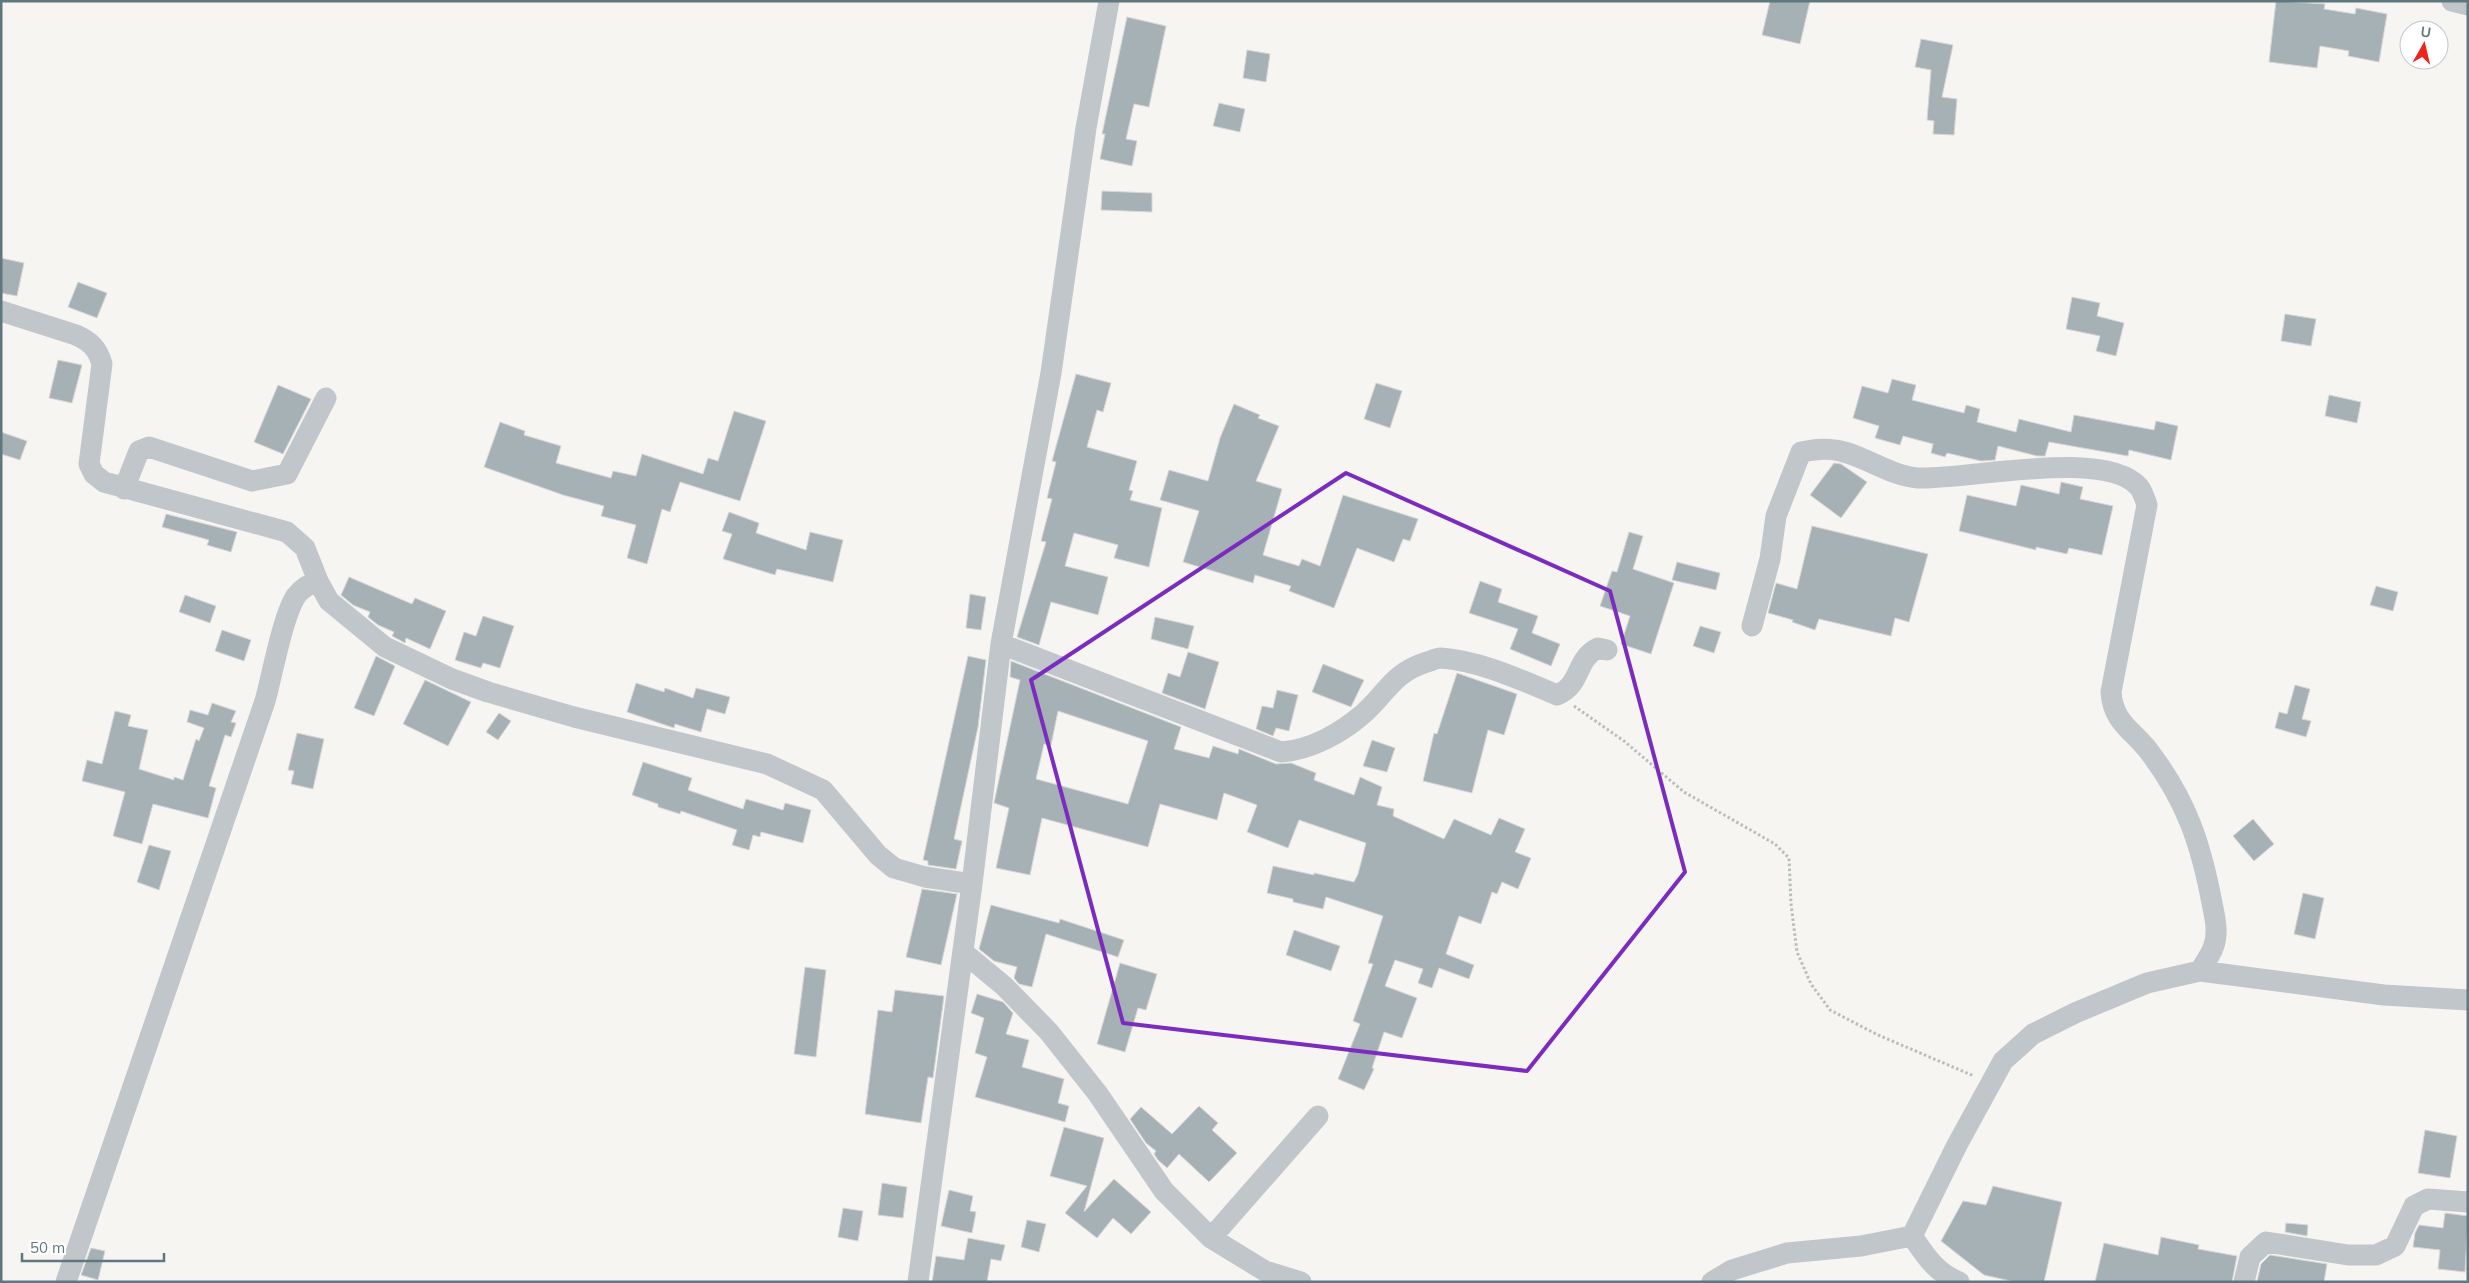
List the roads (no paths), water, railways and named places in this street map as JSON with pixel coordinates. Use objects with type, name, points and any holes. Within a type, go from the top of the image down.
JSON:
[{"type":"street","points":[[918,1282],[972,884],[1001,644],[1051,373],[1086,128],[1109,1]]},
{"type":"street","points":[[2452,1],[2468,5]]},
{"type":"street","points":[[1,311],[76,335],[85,339],[96,348],[102,364],[89,464],[94,474],[104,482],[287,532],[305,548],[318,581],[329,601],[385,647],[452,679],[574,717],[767,764],[823,790],[878,855],[894,868],[925,877],[972,884]]},
{"type":"street","points":[[124,489],[139,451],[149,448],[252,481],[287,474],[326,398]]},
{"type":"street","points":[[1752,626],[1770,559],[1776,516],[1801,452],[1818,449],[1836,450],[1890,471],[1916,478],[1945,478],[2071,467],[2111,472],[2139,486],[2147,505],[2111,700],[2118,719],[2150,752],[2164,772],[2194,827],[2209,882],[2216,931],[2214,948],[2200,971]]},
{"type":"street","points":[[66,1282],[265,701],[285,623],[295,597],[306,585],[318,581]]},
{"type":"street","points":[[1001,644],[1281,752],[1295,751],[1317,743],[1364,713],[1396,677],[1417,665],[1439,658],[1478,665],[1557,695],[1566,691],[1574,684],[1583,661],[1591,651],[1598,648],[1607,650]]},
{"type":"street","points":[[963,952],[1004,986],[1049,1032],[1098,1094],[1164,1191],[1211,1238],[1265,1270],[1301,1282]]},
{"type":"street","points":[[1912,1236],[2003,1061],[2018,1045],[2046,1026],[2148,983],[2200,971],[2384,995],[2468,1000]]},
{"type":"street","points":[[1211,1238],[1318,1116]]},
{"type":"street","points":[[2244,1282],[2250,1257],[2266,1242],[2348,1255],[2376,1255],[2396,1246],[2414,1206],[2428,1199],[2468,1202]]},
{"type":"street","points":[[1712,1282],[1732,1270],[1787,1252],[1862,1246],[1912,1236]]},
{"type":"street","points":[[1912,1236],[1933,1265],[1944,1276],[1959,1282]]}]
